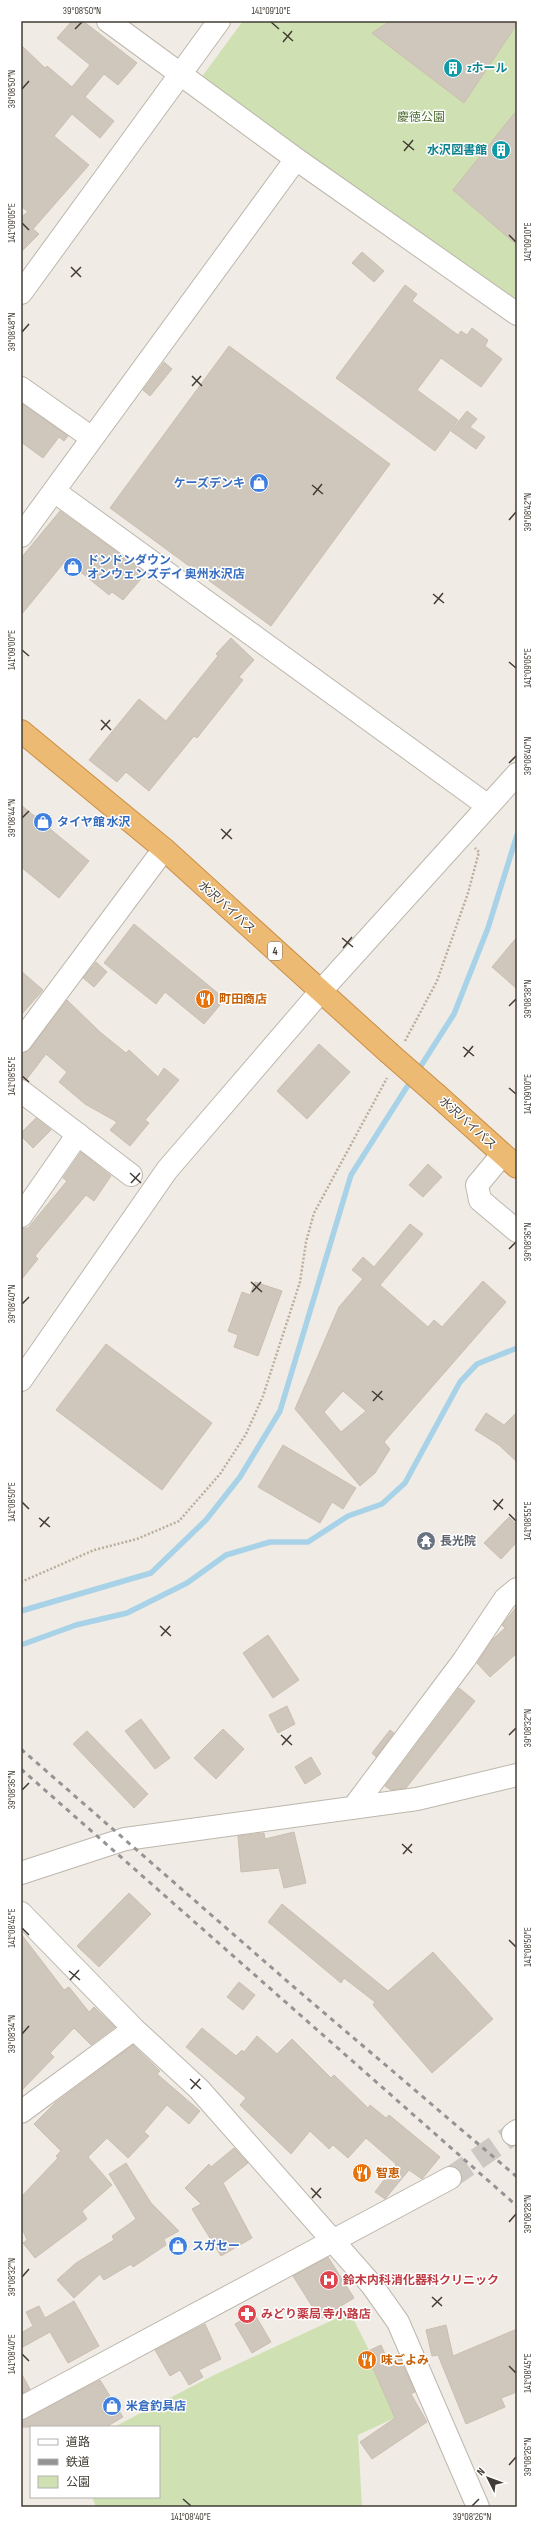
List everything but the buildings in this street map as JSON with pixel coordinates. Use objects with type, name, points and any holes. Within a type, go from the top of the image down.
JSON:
[{"type":"highway","name":"水沢バイパス","points":[[21,731],[164,849],[510,1161]]},
{"type":"street","points":[[108,21],[296,159],[517,314]]},
{"type":"street","points":[[21,293],[219,21]]},
{"type":"street","points":[[21,536],[296,159]]},
{"type":"street","points":[[21,388],[92,438]]},
{"type":"street","points":[[54,491],[488,806]]},
{"type":"street","points":[[21,1380],[150,1194],[191,1142],[320,991],[517,774]]},
{"type":"street","points":[[21,1040],[164,849]]},
{"type":"street","points":[[21,1091],[131,1175]]},
{"type":"street","points":[[21,1216],[78,1134]]},
{"type":"street","points":[[510,1161],[477,1185],[480,1200],[517,1231]]},
{"type":"street","points":[[353,1808],[464,1660],[505,1599],[517,1589]]},
{"type":"street","points":[[21,1872],[125,1839],[417,1799],[517,1775]]},
{"type":"street","points":[[21,1913],[134,2029],[199,2089],[371,2284],[398,2322],[478,2507]]},
{"type":"street","points":[[21,2112],[134,2029]]},
{"type":"street","points":[[21,2408],[450,2178]]},
{"type":"path","points":[[21,1582],[94,1550],[137,1539],[180,1521],[220,1474],[246,1434],[263,1396],[300,1282],[306,1242],[314,1213],[394,1057],[437,981],[468,893],[479,852],[461,836]]},
{"type":"green space","name":"慶徳公園","points":[[243,21],[517,21],[517,304],[201,78]]},
{"type":"green space","points":[[350,2312],[401,2415],[358,2435],[362,2507],[96,2507],[92,2498],[160,2498],[160,2426],[116,2426],[214,2375]]},
{"type":"waterway","points":[[417,1072],[454,1014],[488,928],[517,835]]},
{"type":"waterway","points":[[21,1611],[151,1573],[206,1520],[240,1477],[280,1411],[351,1175],[412,1079]]},
{"type":"waterway","points":[[21,1645],[76,1625],[127,1613],[187,1583],[226,1555],[270,1542],[308,1542],[348,1516],[382,1504],[405,1483],[460,1382],[477,1364],[517,1348]]},
{"type":"tunnel","points":[[450,2178],[513,2134]]},
{"type":"railway","points":[[21,1749],[295,1988],[517,2177]]},
{"type":"railway","points":[[21,1769],[517,2206]]},
{"type":"place","name":"zホール","points":[[453,68]]},
{"type":"place","name":"水沢図書館","points":[[501,150]]},
{"type":"place","name":"ケーズデンキ","points":[[259,483]]},
{"type":"place","name":"ドンドンダウン オンウェンズデイ 奥州水沢店","points":[[73,567]]},
{"type":"place","name":"タイヤ館 水沢","points":[[43,822]]},
{"type":"place","name":"町田商店","points":[[205,999]]},
{"type":"place","name":"長光院","points":[[426,1541]]},
{"type":"place","name":"智恵","points":[[362,2173]]},
{"type":"place","name":"スガセー","points":[[178,2246]]},
{"type":"place","name":"鈴木内科消化器科クリニック","points":[[329,2280]]},
{"type":"place","name":"みどり薬局 寺小路店","points":[[247,2314]]},
{"type":"place","name":"味ごよみ","points":[[367,2360]]},
{"type":"place","name":"米倉釣具店","points":[[112,2406]]}]
